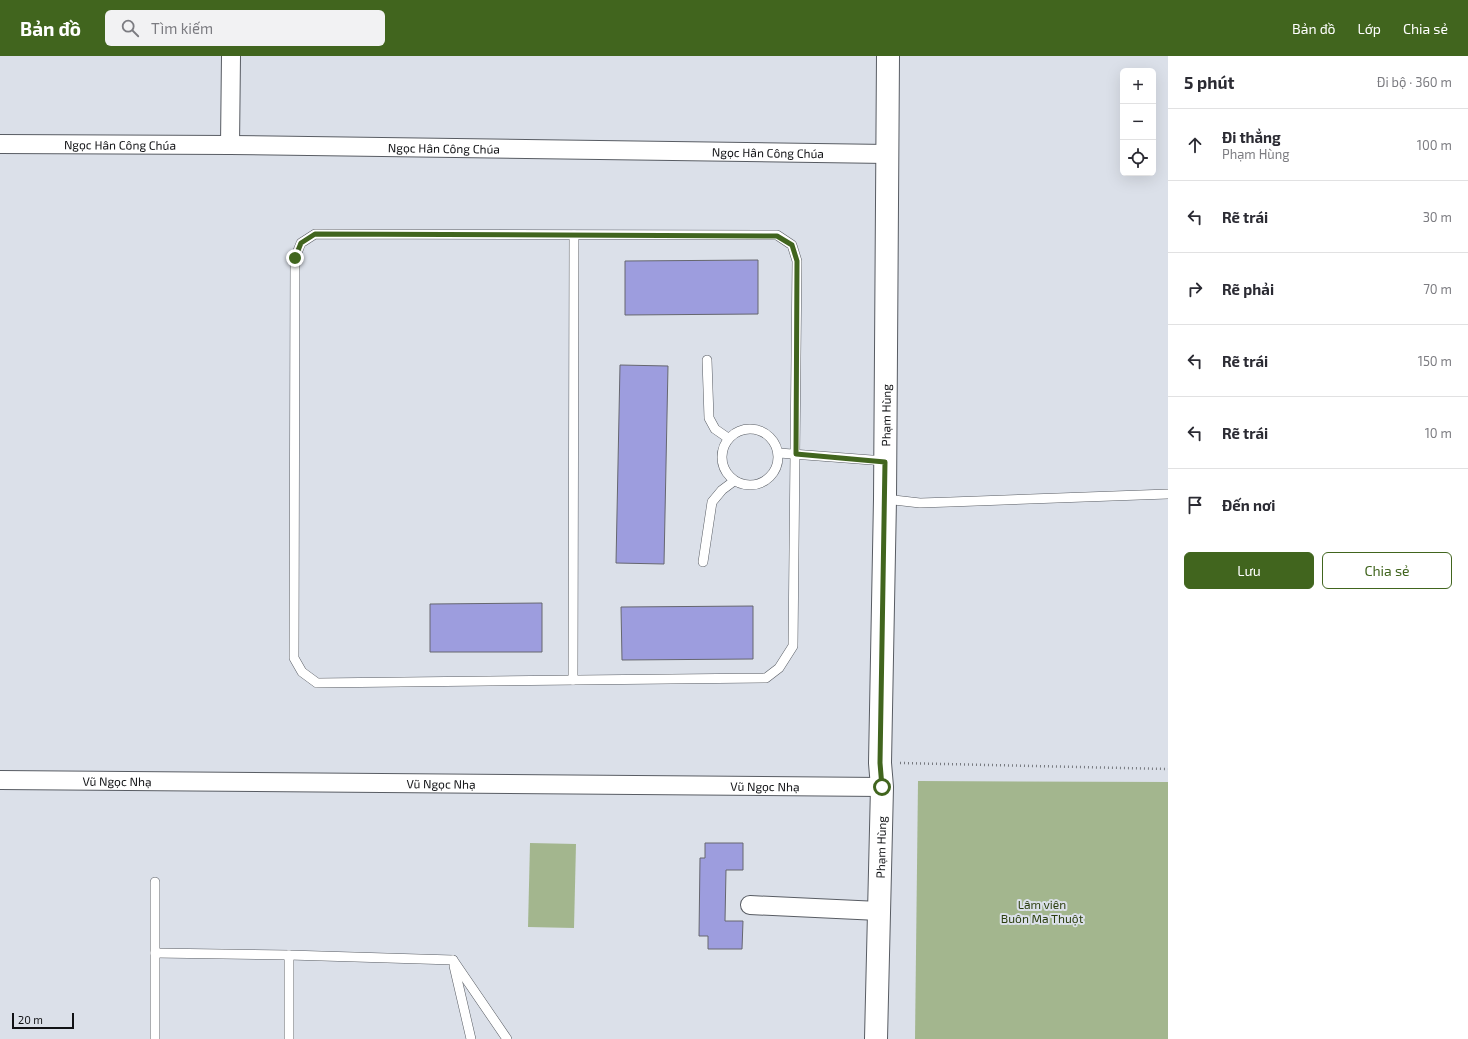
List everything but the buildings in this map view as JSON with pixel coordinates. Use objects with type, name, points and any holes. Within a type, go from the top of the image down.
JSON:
[{"type":"street","points":[[230,145],[231,56]]},
{"type":"street","name":"Phạm Hùng","points":[[876,1039],[882,787],[880,763],[885,499],[888,56]]},
{"type":"street","name":"Ngọc Hân Công Chúa","points":[[0,144],[230,145],[888,154]]},
{"type":"street","name":"Vũ Ngọc Nhạ","points":[[0,780],[882,787]]},
{"type":"street","points":[[750,906],[879,911]]},
{"type":"lane","points":[[315,234],[777,236],[792,245],[797,261],[796,454],[794,646],[780,668],[766,678],[317,683],[302,672],[294,658],[295,258],[301,243],[315,234]]},
{"type":"lane","points":[[573,680],[574,234]]},
{"type":"lane","points":[[707,360],[709,418],[715,428],[728,438]]},
{"type":"lane","points":[[742,429],[758,429],[772,438],[779,453],[777,469],[766,482],[750,486],[734,481],[724,469],[722,453],[728,438],[742,429]]},
{"type":"lane","points":[[779,453],[885,462]]},
{"type":"lane","points":[[703,562],[712,502],[722,490],[734,481]]},
{"type":"lane","points":[[885,499],[920,502],[950,502],[1168,494]]},
{"type":"lane","points":[[155,1039],[156,882]]},
{"type":"lane","points":[[155,953],[289,954],[453,960]]},
{"type":"lane","points":[[289,954],[289,1039]]},
{"type":"lane","points":[[453,960],[471,1039]]},
{"type":"lane","points":[[453,960],[507,1039]]},
{"type":"path","points":[[880,763],[1168,769]]},
{"type":"green space","name":"Lâm viên Buôn Ma Thuột","points":[[918,781],[1168,782],[1168,1039],[915,1039]]},
{"type":"green space","points":[[530,843],[576,844],[574,928],[528,927]]},
{"type":"route","points":[[295,258],[301,243],[315,234],[777,236],[792,245],[797,261],[796,454],[885,462],[880,763],[882,787]]}]
